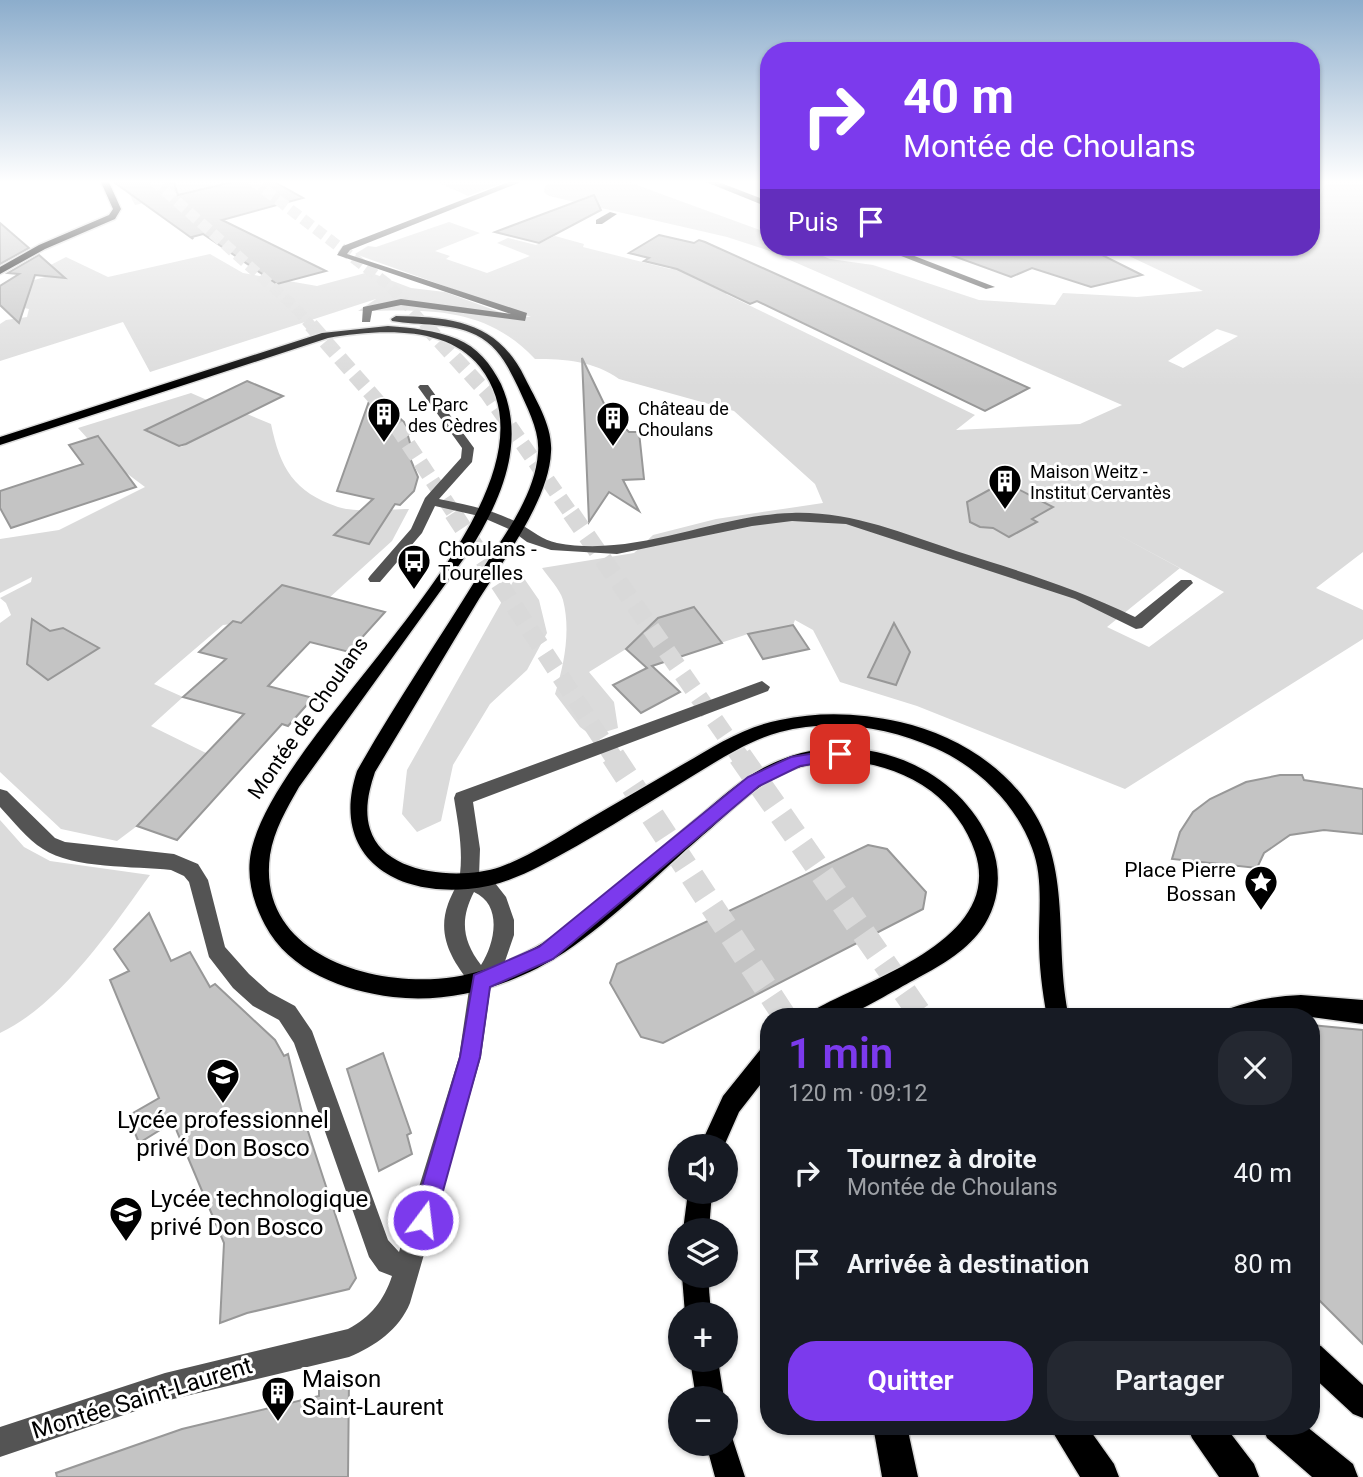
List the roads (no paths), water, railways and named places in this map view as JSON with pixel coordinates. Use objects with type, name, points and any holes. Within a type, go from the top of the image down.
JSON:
[{"type":"highway","points":[[1281,1008],[1333,1006],[1363,1013]]},
{"type":"highway","points":[[892,1435],[900,1477]]},
{"type":"highway","points":[[1072,1435],[1101,1477]]},
{"type":"highway","points":[[1211,1435],[1241,1477]]},
{"type":"highway","points":[[1289,1435],[1340,1477]]},
{"type":"main road","points":[[0,271],[39,249]]},
{"type":"main road","points":[[0,429],[325,325],[402,319],[452,325],[488,338],[507,356],[538,419],[545,448],[534,489],[516,527],[374,754],[356,805],[365,841],[383,861],[419,877],[469,880],[495,876],[534,860],[751,735],[778,725],[811,720],[844,718],[873,721],[915,733],[956,751],[1006,790],[1028,817],[1043,850],[1049,878],[1051,965],[1057,1008]]},
{"type":"main road","name":"Montée de Choulans","points":[[0,441],[326,335],[374,329],[421,333],[453,341],[474,353],[488,370],[498,390],[503,411],[505,448],[499,475],[470,538],[293,782],[269,823],[259,856],[262,895],[270,917],[282,935],[297,950],[320,965],[349,978],[376,986],[411,990],[481,981],[546,953],[768,772],[812,757],[840,754],[866,757],[917,774],[958,803],[976,828],[989,878],[986,895],[972,926],[960,939],[936,956],[839,1008]]},
{"type":"main road","points":[[717,1134],[731,1104],[760,1068]]},
{"type":"main road","points":[[1320,1364],[1363,1404]]},
{"type":"main road","points":[[724,1456],[730,1477]]},
{"type":"street","points":[[345,249],[342,255],[523,315],[521,319],[512,319],[401,302],[367,309],[366,320]]},
{"type":"street","points":[[907,256],[990,287]]},
{"type":"street","points":[[375,579],[417,530],[430,501],[467,459],[468,448],[424,387]]},
{"type":"street","points":[[430,501],[483,513],[516,527],[532,539],[556,547],[617,550],[752,522],[792,517],[847,520],[1080,596],[1136,624],[1186,583]]},
{"type":"street","points":[[469,880],[488,889],[499,903],[504,920],[504,935],[499,949],[492,967],[481,981],[455,947],[455,914],[469,880],[469,830],[463,798],[762,687]]},
{"type":"street","points":[[0,796],[48,843],[60,849],[76,853],[174,862],[191,870],[198,880],[216,951],[241,981],[261,999],[287,1013],[304,1038],[382,1257],[388,1262],[408,1267]]},
{"type":"street","name":"Montée Saint-Laurent","points":[[0,1442],[165,1387],[361,1339],[385,1319],[397,1303],[470,1057],[481,981]]},
{"type":"tunnel","points":[[230,249],[294,306],[312,327]]},
{"type":"tunnel","points":[[342,249],[390,286],[427,327]]},
{"type":"tunnel","points":[[311,325],[387,412],[455,515]]},
{"type":"tunnel","points":[[425,325],[487,393],[572,515]]},
{"type":"tunnel","points":[[453,513],[614,758]]},
{"type":"tunnel","points":[[571,513],[741,758]]},
{"type":"tunnel","points":[[613,756],[779,1008]]},
{"type":"tunnel","points":[[740,756],[916,1008]]},
{"type":"place","name":"Le Parc des Cèdres","points":[[384,444]]},
{"type":"place","name":"Château de Choulans","points":[[613,448]]},
{"type":"place","name":"Maison Weitz - Institut Cervantès","points":[[1005,511]]},
{"type":"place","name":"Choulans - Tourelles","points":[[414,591]]},
{"type":"place","name":"Place Pierre Bossan","points":[[1261,912]]},
{"type":"place","name":"Lycée professionnel privé Don Bosco","points":[[223,1105]]},
{"type":"place","name":"Lycée technologique privé Don Bosco","points":[[126,1243]]},
{"type":"place","name":"Maison Saint-Laurent","points":[[278,1423]]}]
